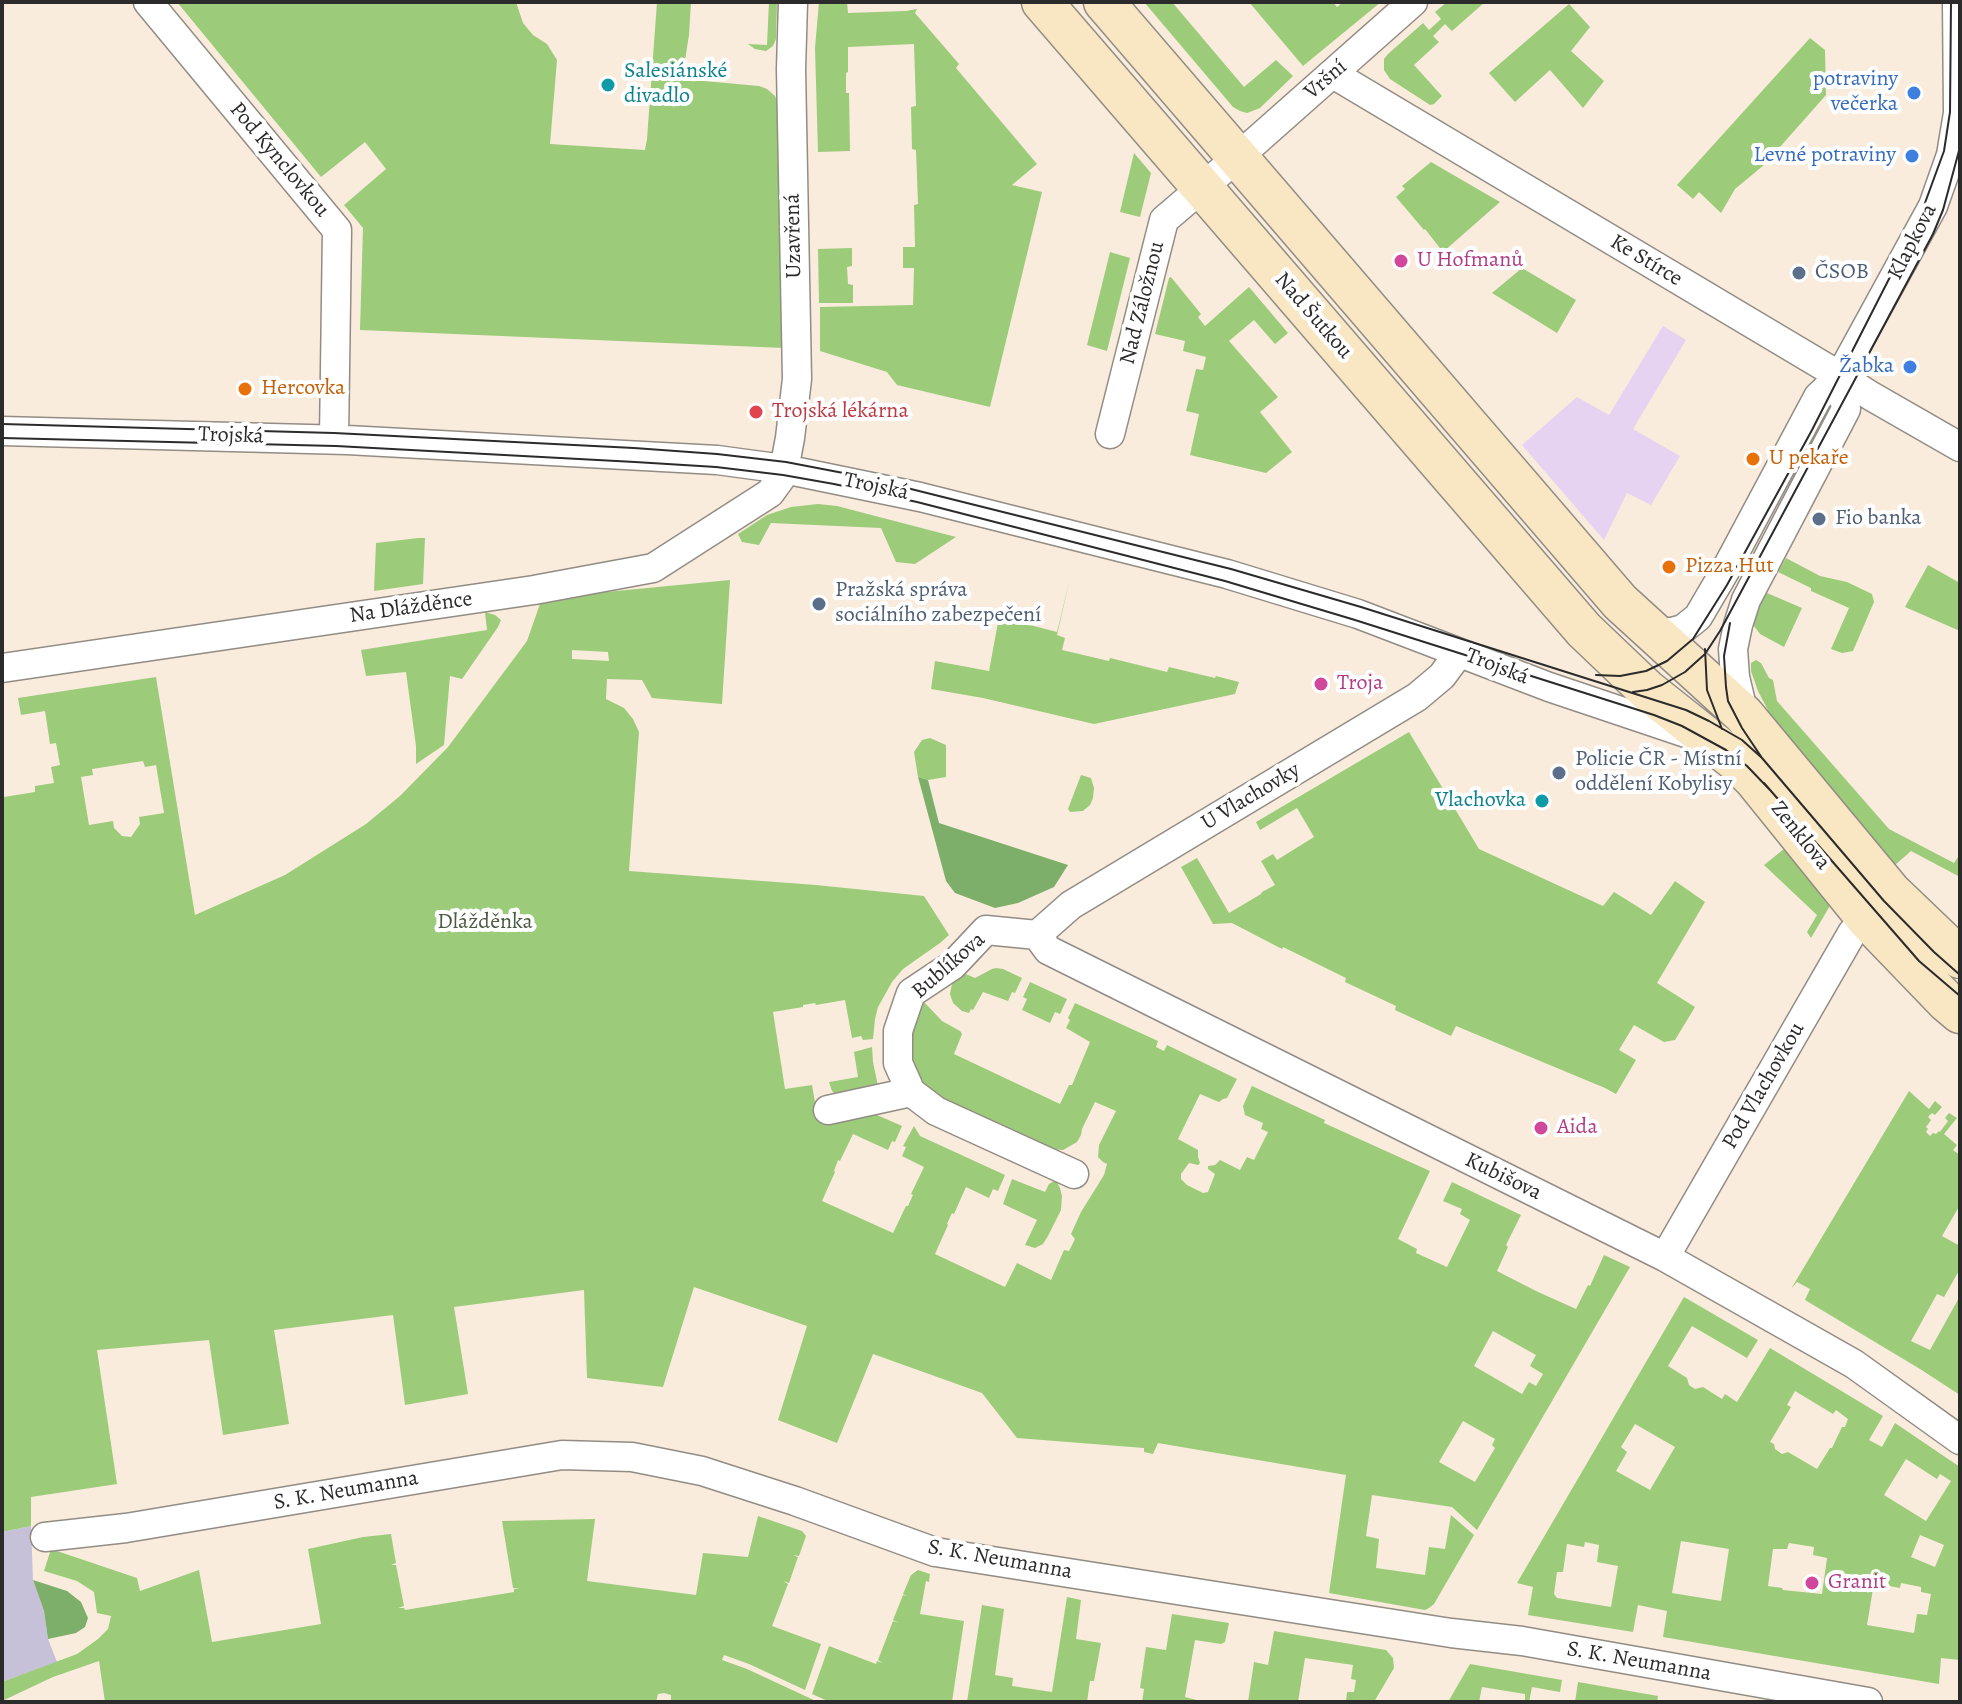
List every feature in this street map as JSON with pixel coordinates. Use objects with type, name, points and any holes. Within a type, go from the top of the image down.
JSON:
[{"type":"main road","name":"Nad Šutkou","points":[[1042,2],[1584,630]]},
{"type":"main road","name":"Nad Šutkou","points":[[1104,2],[1634,615]]},
{"type":"main road","name":"Zenklova","points":[[1634,615],[1744,715],[1947,1002],[1960,1013]]},
{"type":"main road","name":"Zenklova","points":[[1584,630],[1647,690],[1754,779],[1879,906],[1960,958]]},
{"type":"street","name":"Pod Kynclovkou","points":[[148,2],[337,230],[334,439]]},
{"type":"street","name":"Uzavřená","points":[[784,469],[797,379],[791,69],[793,2]]},
{"type":"street","name":"Vršní","points":[[1238,157],[1413,2]]},
{"type":"street","name":"Klapkova","points":[[1634,615],[1660,632],[1683,629],[1698,617],[1818,397],[1840,376],[1922,229],[1943,181],[1958,113],[1957,2]]},
{"type":"street","name":"Ke Stírce","points":[[1333,74],[1960,447]]},
{"type":"street","name":"Nad Záložnou","points":[[1110,434],[1164,220],[1238,157]]},
{"type":"street","points":[[1744,715],[1735,677],[1733,649],[1738,625],[1746,600],[1846,409],[1840,376]]},
{"type":"street","name":"Trojská","points":[[2,431],[334,439],[701,459],[784,469],[920,497],[1227,574],[1358,614],[1549,687],[1713,742]]},
{"type":"street","name":"Na Dlážděnce","points":[[2,668],[518,592],[653,568],[770,493],[784,469]]},
{"type":"street","name":"U Vlachovky","points":[[1037,935],[1071,905],[1417,697],[1442,676],[1459,653]]},
{"type":"street","name":"Pod Vlachovkou","points":[[1665,1257],[1852,933],[1879,906]]},
{"type":"street","name":"Bublíkova","points":[[911,1092],[898,1063],[898,1031],[911,993],[953,965],[986,930],[1037,935]]},
{"type":"street","name":"Kubišova","points":[[1037,935],[1048,950],[1665,1257],[1854,1364],[1960,1440]]},
{"type":"street","points":[[828,1110],[911,1092],[936,1111],[1074,1174]]},
{"type":"street","name":"S. K. Neumanna","points":[[45,1537],[126,1528],[562,1455],[632,1457],[702,1471],[935,1552],[1436,1631],[1522,1641],[1868,1702]]},
{"type":"shaded area","points":[[1663,326],[1686,340],[1633,429],[1680,456],[1651,505],[1627,493],[1604,540],[1522,445],[1577,397],[1609,415]]},
{"type":"shaded area","points":[[31,1526],[33,1580],[57,1662],[2,1682],[2,1532]]},
{"type":"green space","points":[[177,2],[516,2],[523,23],[533,35],[547,44],[557,60],[550,144],[645,150],[657,2],[691,2],[682,79],[759,86],[775,96],[779,106],[784,348],[360,330],[363,228],[344,205],[386,169],[365,142],[321,177]]},
{"type":"green space","points":[[769,2],[777,2],[776,39],[766,51],[748,44],[767,45]]},
{"type":"green space","points":[[819,2],[847,2],[848,13],[917,9],[915,13],[959,64],[956,68],[1037,164],[1012,185],[1042,192],[990,407],[897,385],[887,372],[820,351],[820,307],[913,305],[914,268],[903,268],[903,247],[915,247],[914,205],[918,204],[916,150],[912,149],[911,107],[916,106],[914,44],[848,47],[846,93],[849,93],[850,151],[818,152],[815,48]]},
{"type":"green space","points":[[1144,2],[1172,2],[1244,87],[1276,60],[1293,76],[1260,108],[1247,113],[1240,111],[1233,107]]},
{"type":"green space","points":[[1249,2],[1333,2],[1337,7],[1343,2],[1381,2],[1303,66]]},
{"type":"green space","points":[[1447,2],[1485,2],[1452,31],[1445,24],[1433,36],[1439,42],[1414,65],[1442,96],[1430,105],[1390,79],[1384,70],[1384,59],[1423,23],[1429,30],[1441,19],[1435,12]]},
{"type":"green space","points":[[1569,4],[1590,27],[1571,51],[1604,81],[1583,108],[1550,70],[1515,102],[1489,73]]},
{"type":"green space","points":[[1810,38],[1825,50],[1826,95],[1764,165],[1735,189],[1721,213],[1699,192],[1693,199],[1677,185]]},
{"type":"green space","points":[[1134,153],[1151,173],[1140,217],[1120,212]]},
{"type":"green space","points":[[1431,162],[1500,202],[1443,252],[1396,197],[1405,189],[1402,186]]},
{"type":"green space","points":[[852,248],[852,266],[847,267],[848,284],[853,285],[853,303],[819,303],[818,249]]},
{"type":"green space","points":[[1110,252],[1130,258],[1107,351],[1087,345]]},
{"type":"green space","points":[[1522,268],[1576,300],[1557,333],[1492,293]]},
{"type":"green space","points":[[1171,277],[1201,314],[1198,317],[1205,326],[1249,287],[1288,333],[1275,344],[1254,320],[1229,341],[1278,397],[1260,412],[1292,452],[1266,473],[1190,455],[1199,414],[1186,411],[1196,369],[1203,370],[1206,357],[1183,351],[1185,341],[1155,334]]},
{"type":"green space","points":[[818,504],[837,506],[956,537],[915,564],[896,562],[881,528],[771,523],[759,545],[742,542],[738,534],[767,515],[791,507]]},
{"type":"green space","points":[[425,538],[423,584],[374,591],[376,543]]},
{"type":"green space","points":[[1786,558],[1820,576],[1847,582],[1872,594],[1874,602],[1853,651],[1842,653],[1831,649],[1849,608],[1778,572]]},
{"type":"green space","points":[[1928,565],[1960,583],[1960,631],[1905,607]]},
{"type":"green space","points":[[1070,578],[1057,635],[1065,638],[1062,650],[1167,672],[1169,667],[1216,676],[1239,682],[1235,694],[1094,724],[931,689],[935,661],[989,671],[999,617],[1057,632]]},
{"type":"green space","name":"Dlážděnka","points":[[730,580],[722,704],[652,698],[642,680],[607,679],[606,699],[624,708],[639,732],[629,871],[924,896],[949,935],[903,969],[892,982],[878,1007],[873,1039],[863,1040],[861,1036],[852,1038],[845,1000],[773,1012],[785,1089],[812,1085],[818,1120],[868,1111],[902,1126],[888,1150],[853,1134],[838,1160],[822,1201],[893,1233],[924,1167],[902,1156],[906,1147],[903,1146],[914,1126],[920,1136],[1005,1175],[998,1191],[993,1189],[989,1198],[966,1187],[935,1254],[1005,1287],[1017,1263],[1051,1280],[1064,1250],[1069,1251],[1075,1239],[1071,1234],[1081,1212],[1104,1175],[1107,1164],[1098,1157],[1099,1145],[1116,1111],[1095,1102],[1077,1142],[1063,1150],[1049,1149],[949,1103],[924,1087],[916,1077],[908,1041],[921,1003],[925,1003],[942,1021],[962,1034],[954,1054],[1060,1104],[1069,1085],[1072,1085],[1090,1042],[1066,1028],[1075,1003],[1158,1041],[1156,1047],[1164,1051],[1167,1045],[1237,1079],[1227,1098],[1219,1102],[1200,1094],[1178,1139],[1198,1150],[1200,1163],[1189,1163],[1181,1179],[1203,1193],[1208,1192],[1215,1174],[1208,1166],[1220,1160],[1240,1170],[1247,1157],[1254,1160],[1268,1132],[1261,1129],[1263,1123],[1245,1115],[1243,1106],[1252,1086],[1430,1171],[1398,1239],[1417,1249],[1416,1253],[1447,1267],[1470,1220],[1460,1214],[1462,1209],[1443,1201],[1452,1182],[1521,1215],[1497,1271],[1536,1291],[1576,1309],[1604,1255],[1630,1267],[1477,1530],[1452,1507],[1372,1495],[1366,1536],[1379,1539],[1376,1568],[1425,1575],[1429,1547],[1445,1549],[1451,1515],[1474,1535],[1434,1604],[1425,1610],[1329,1593],[1346,1475],[1158,1443],[1153,1454],[1144,1452],[1144,1448],[1017,1438],[982,1393],[873,1354],[837,1443],[778,1420],[807,1326],[694,1287],[663,1387],[587,1378],[584,1290],[454,1307],[468,1394],[405,1405],[393,1315],[274,1330],[289,1424],[223,1435],[209,1340],[97,1350],[117,1484],[31,1497],[31,1526],[2,1532],[2,791],[4,797],[35,792],[35,786],[54,783],[51,767],[60,765],[56,743],[50,744],[45,711],[21,715],[18,698],[156,677],[195,915],[285,875],[366,824],[400,796],[448,747],[527,641],[541,601]],"holes":[[[572,650],[608,652],[609,661],[572,659]],[[143,761],[145,767],[156,765],[164,813],[139,817],[140,824],[131,837],[122,836],[114,828],[113,821],[89,825],[81,777],[93,775],[92,769]],[[1493,1331],[1536,1355],[1530,1366],[1543,1374],[1536,1386],[1529,1382],[1522,1394],[1474,1366]],[[1463,1421],[1495,1439],[1492,1445],[1495,1448],[1475,1482],[1439,1462]]]},
{"type":"green space","points":[[1767,593],[1802,608],[1784,647],[1760,634],[1754,626],[1756,612]]},
{"type":"green space","points":[[485,612],[501,620],[498,627],[462,679],[450,676],[444,745],[416,764],[406,672],[366,676],[361,650],[487,630]]},
{"type":"green space","points":[[1756,660],[1773,680],[1777,701],[1889,829],[1954,863],[1960,854],[1960,877],[1911,851],[1894,866],[1773,720],[1751,671],[1751,663]]},
{"type":"green space","points":[[1409,732],[1479,849],[1603,906],[1614,892],[1651,915],[1675,881],[1705,902],[1657,983],[1695,1007],[1675,1040],[1664,1042],[1634,1025],[1619,1050],[1636,1060],[1616,1094],[1456,1026],[1451,1036],[1395,1010],[1396,1006],[1345,982],[1346,978],[1232,923],[1213,924],[1181,867],[1197,858],[1229,913],[1275,885],[1261,861],[1273,854],[1277,860],[1314,837],[1297,808],[1260,830],[1256,822]]},
{"type":"green space","points":[[930,738],[946,745],[946,777],[928,780],[918,777],[914,752],[922,740]]},
{"type":"green space","points":[[1081,775],[1091,778],[1093,798],[1083,811],[1070,812],[1068,809]]},
{"type":"green space","points":[[918,777],[928,780],[939,823],[1068,865],[1054,887],[1018,903],[995,908],[955,893],[946,881]]},
{"type":"green space","points":[[1784,849],[1834,899],[1811,938],[1807,932],[1817,915],[1764,865]]},
{"type":"green space","points":[[996,968],[1022,978],[1008,1001],[983,992],[969,1013],[953,1003],[950,994],[952,984],[961,972],[975,978]]},
{"type":"green space","points":[[1030,982],[1067,999],[1060,1014],[1055,1012],[1050,1023],[1022,1010],[1027,999],[1023,997]]},
{"type":"green space","points":[[872,1047],[878,1086],[836,1095],[829,1082],[858,1077],[854,1052]]},
{"type":"green space","points":[[1909,1091],[1929,1109],[1935,1101],[1942,1107],[1935,1115],[1932,1113],[1928,1117],[1931,1120],[1926,1132],[1930,1136],[1940,1132],[1948,1121],[1945,1118],[1949,1113],[1957,1118],[1944,1134],[1957,1145],[1953,1150],[1960,1155],[1960,1205],[1942,1236],[1960,1246],[1960,1269],[1944,1297],[1937,1294],[1911,1341],[1930,1350],[1960,1296],[1960,1395],[1805,1300],[1810,1289],[1797,1282],[1791,1289]]},
{"type":"green space","points":[[1012,1179],[1045,1192],[1049,1184],[1056,1180],[1060,1188],[1061,1210],[1043,1244],[1035,1248],[1025,1245],[1037,1220],[1003,1204]]},
{"type":"green space","points":[[1684,1297],[1758,1340],[1747,1358],[1692,1326],[1668,1366],[1687,1378],[1689,1385],[1695,1389],[1703,1387],[1722,1399],[1725,1394],[1737,1402],[1770,1348],[1883,1416],[1869,1440],[1882,1447],[1895,1423],[1960,1467],[1960,1660],[1941,1658],[1939,1684],[1663,1637],[1667,1611],[1638,1605],[1633,1632],[1528,1615],[1533,1587],[1517,1583]],"holes":[[[1795,1391],[1833,1414],[1836,1410],[1848,1419],[1817,1469],[1788,1452],[1782,1454],[1770,1442],[1791,1407],[1787,1405]],[[1635,1424],[1675,1447],[1650,1490],[1616,1471],[1627,1452],[1621,1447]],[[1906,1459],[1937,1479],[1940,1474],[1951,1481],[1926,1521],[1884,1495]],[[1920,1535],[1944,1545],[1935,1567],[1911,1557]],[[1681,1541],[1729,1549],[1721,1601],[1672,1593]],[[1585,1542],[1599,1545],[1597,1562],[1618,1566],[1611,1607],[1557,1598],[1554,1594],[1557,1572],[1563,1572],[1567,1544],[1584,1547]],[[1789,1543],[1814,1547],[1813,1555],[1827,1558],[1822,1594],[1768,1586],[1773,1549],[1787,1549]],[[1874,1583],[1900,1588],[1901,1583],[1921,1587],[1921,1592],[1931,1594],[1927,1615],[1917,1614],[1914,1633],[1867,1625]]]},
{"type":"green space","points":[[758,1516],[802,1531],[806,1536],[799,1556],[793,1555],[798,1557],[789,1583],[783,1581],[788,1584],[772,1626],[821,1644],[805,1690],[749,1664],[724,1655],[722,1660],[818,1702],[684,1702],[671,1700],[671,1695],[664,1693],[658,1694],[656,1702],[105,1702],[99,1661],[53,1677],[2,1701],[2,1682],[77,1654],[108,1629],[111,1616],[97,1613],[94,1592],[77,1581],[44,1571],[51,1549],[137,1578],[140,1591],[199,1570],[212,1642],[321,1624],[308,1549],[391,1534],[396,1563],[391,1565],[396,1565],[404,1606],[398,1608],[405,1610],[514,1592],[514,1589],[520,1588],[513,1588],[502,1521],[595,1519],[587,1581],[696,1595],[703,1553],[748,1557]]},
{"type":"green space","points":[[918,1570],[930,1574],[920,1614],[964,1621],[952,1702],[830,1702],[812,1694],[829,1646],[876,1664],[877,1661],[883,1663],[878,1660],[893,1621],[899,1623],[893,1620],[903,1595],[907,1596],[903,1594],[911,1575]]},
{"type":"green space","points":[[33,1580],[67,1591],[81,1602],[88,1618],[85,1627],[76,1633],[48,1639],[44,1611]]},
{"type":"green space","points":[[1067,1597],[1081,1600],[1076,1639],[1101,1643],[1087,1702],[967,1702],[982,1605],[1004,1609],[995,1675],[1013,1678],[1012,1686],[1052,1692]]},
{"type":"green space","points":[[1172,1614],[1229,1623],[1225,1642],[1221,1644],[1195,1640],[1185,1697],[1204,1702],[1142,1702],[1144,1689],[1140,1688],[1146,1647],[1166,1650]]},
{"type":"green space","points":[[1274,1631],[1386,1650],[1393,1658],[1394,1668],[1374,1702],[1346,1702],[1347,1692],[1354,1692],[1356,1680],[1351,1679],[1353,1665],[1305,1658],[1298,1702],[1248,1702],[1254,1662],[1268,1665]]},
{"type":"green space","points":[[1470,1664],[1562,1680],[1560,1692],[1532,1687],[1529,1702],[1525,1702],[1525,1694],[1482,1687],[1479,1702],[1448,1702]]},
{"type":"green space","points":[[1578,1682],[1658,1696],[1657,1702],[1575,1702]]},
{"type":"tram line","points":[[1596,675],[1620,676],[1646,671],[1667,661],[1693,639],[1727,585],[1812,430],[1918,222],[1944,151],[1950,112],[1951,2]]},
{"type":"tram line","points":[[1633,692],[1662,685],[1685,672],[1705,654],[1720,631],[1933,234],[1943,210],[1960,147]]},
{"type":"tram line","points":[[2,424],[334,433],[634,448],[786,462],[859,476],[1231,569],[1361,607],[1686,710],[1742,740],[1762,758]]},
{"type":"tram line","points":[[2,438],[336,446],[635,462],[716,467],[834,484],[917,502],[1225,581],[1654,715],[1726,750],[1770,790]]},
{"type":"tram line","points":[[1730,623],[1724,656],[1726,687],[1728,701],[1742,728],[1762,758],[1884,901],[1960,975]]},
{"type":"tram line","points":[[1705,649],[1707,690],[1722,729]]},
{"type":"tram line","points":[[1764,783],[1919,961],[1960,996]]},
{"type":"place","name":"Salesiánské divadlo","points":[[608,85]]},
{"type":"place","name":"potraviny večerka","points":[[1914,93]]},
{"type":"place","name":"Levné potraviny","points":[[1912,156]]},
{"type":"place","name":"U Hofmanů","points":[[1401,261]]},
{"type":"place","name":"ČSOB","points":[[1799,273]]},
{"type":"place","name":"Žabka","points":[[1910,367]]},
{"type":"place","name":"Hercovka","points":[[245,389]]},
{"type":"place","name":"Trojská lékárna","points":[[756,412]]},
{"type":"place","name":"U pekaře","points":[[1753,459]]},
{"type":"place","name":"Fio banka","points":[[1819,519]]},
{"type":"place","name":"Pizza Hut","points":[[1669,567]]},
{"type":"place","name":"Pražská správa sociálního zabezpečení","points":[[819,604]]},
{"type":"place","name":"Troja","points":[[1321,684]]},
{"type":"place","name":"Policie ČR - Místní oddělení Kobylisy","points":[[1559,773]]},
{"type":"place","name":"Vlachovka","points":[[1542,801]]},
{"type":"place","name":"Aida","points":[[1541,1128]]},
{"type":"place","name":"Granit","points":[[1812,1583]]}]
